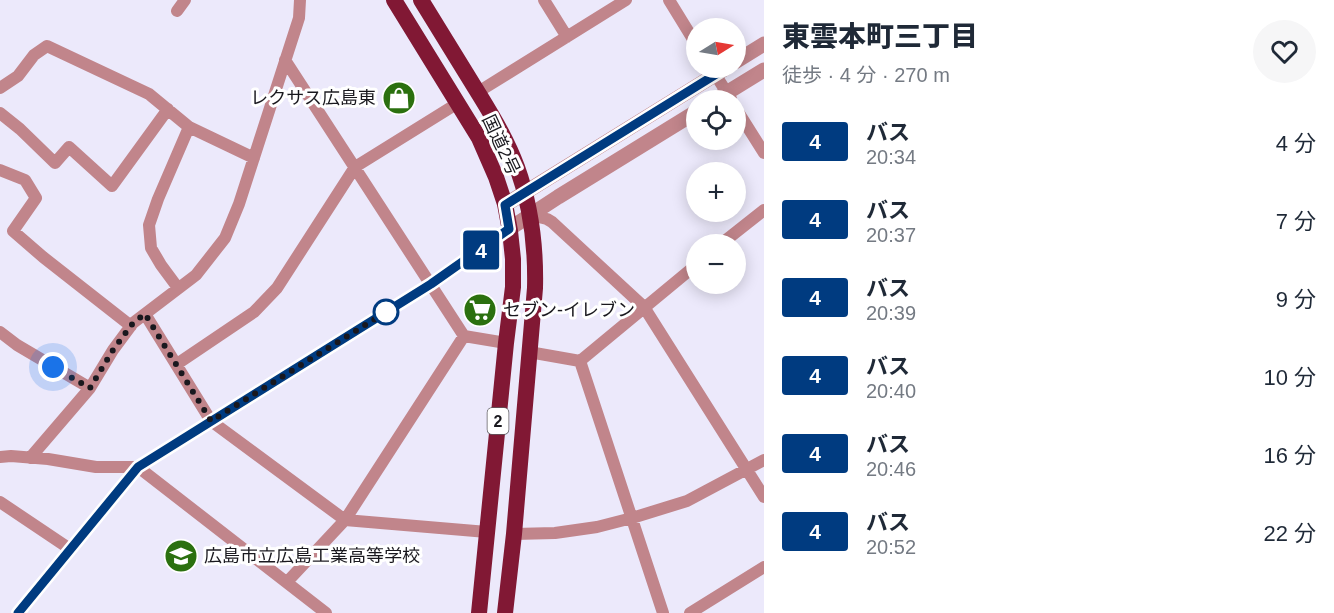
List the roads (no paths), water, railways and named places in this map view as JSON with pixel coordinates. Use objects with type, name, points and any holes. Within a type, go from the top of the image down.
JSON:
[{"type":"highway","name":"国道2号","points":[[394,0],[486,151],[505,205],[509,229],[513,259],[513,287],[479,613]]},
{"type":"highway","name":"国道2号","points":[[421,0],[506,141],[525,193],[530,215],[535,273],[506,613]]},
{"type":"street","points":[[177,11],[185,0]]},
{"type":"street","points":[[30,458],[90,388],[131,326],[196,275],[225,238],[239,204],[299,18],[300,0]]},
{"type":"street","points":[[544,0],[567,37]]},
{"type":"street","points":[[478,92],[626,0]]},
{"type":"street","points":[[669,0],[686,28]]},
{"type":"street","points":[[746,55],[764,44]]},
{"type":"street","points":[[0,88],[18,76],[34,55],[47,46],[149,94],[189,127],[254,158]]},
{"type":"street","points":[[285,60],[464,336],[506,343]]},
{"type":"street","points":[[735,90],[764,70]]},
{"type":"street","points":[[505,205],[705,78]]},
{"type":"street","points":[[177,364],[254,312],[277,288],[355,167],[458,103]]},
{"type":"street","points":[[0,113],[55,163],[69,147],[112,186],[168,109]]},
{"type":"street","points":[[18,613],[138,467],[431,284],[530,215],[686,118]]},
{"type":"street","points":[[746,124],[764,153]]},
{"type":"street","points":[[178,288],[151,248],[149,225],[189,127]]},
{"type":"street","points":[[0,170],[25,180],[36,198],[13,231],[131,326]]},
{"type":"street","points":[[734,234],[764,210]]},
{"type":"street","points":[[530,215],[552,222],[644,307],[764,497]]},
{"type":"street","points":[[580,361],[686,273]]},
{"type":"street","points":[[145,314],[211,421],[345,520],[487,531]]},
{"type":"street","points":[[0,332],[17,345],[90,388]]},
{"type":"street","points":[[287,582],[345,520],[464,336]]},
{"type":"street","points":[[529,352],[580,361]]},
{"type":"street","points":[[580,361],[663,613]]},
{"type":"street","points":[[0,458],[12,456],[96,466],[138,467],[326,613]]},
{"type":"street","points":[[514,534],[555,533],[597,527],[632,518],[687,501],[764,460]]},
{"type":"street","points":[[0,502],[70,549]]},
{"type":"street","points":[[690,613],[764,567]]},
{"type":"place","name":"レクサス広島東","points":[[399,98]]},
{"type":"place","name":"セブン-イレブン","points":[[480,310]]},
{"type":"place","name":"広島市立広島工業高等学校","points":[[181,556]]}]
